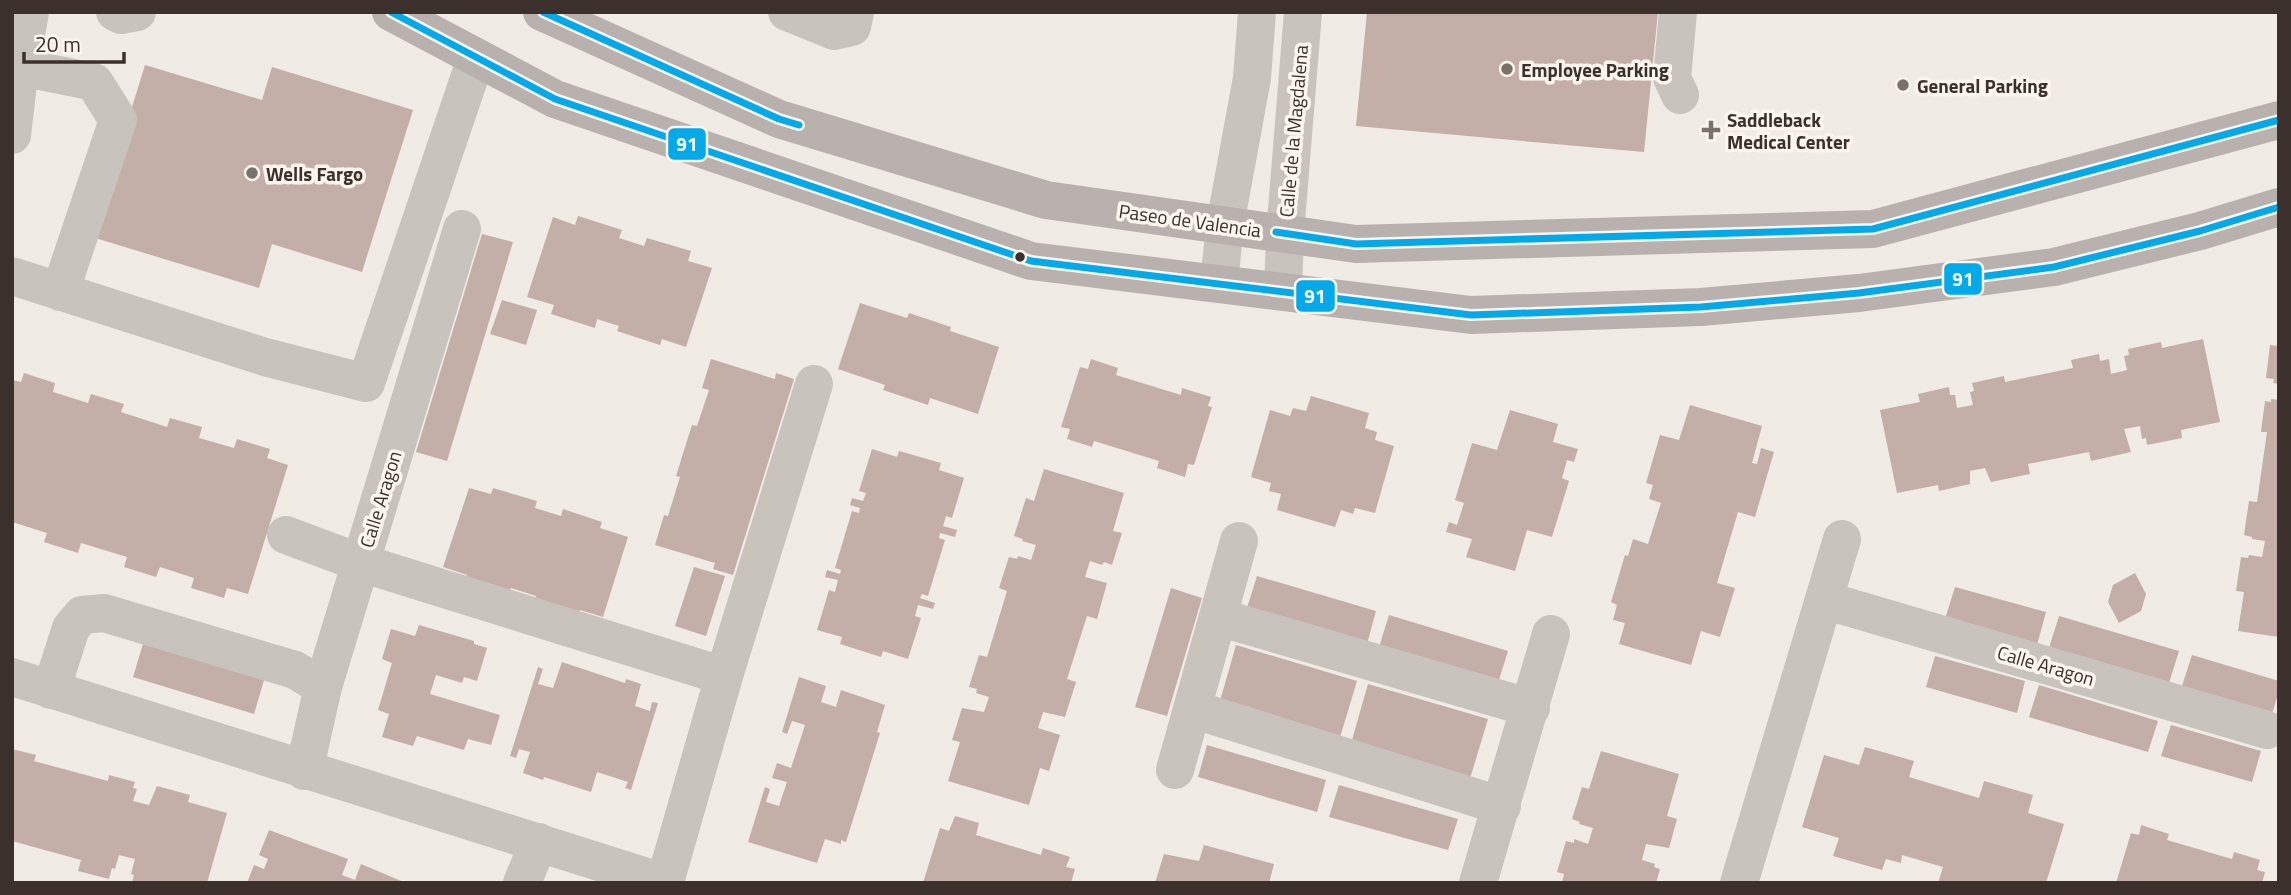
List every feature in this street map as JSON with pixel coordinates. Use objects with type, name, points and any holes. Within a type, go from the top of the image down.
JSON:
[{"type":"main road","points":[[391,12],[555,99],[1031,261],[1471,315],[1702,307],[1859,293],[2054,267],[2200,231],[2279,208]]},
{"type":"main road","name":"Paseo de Valencia","points":[[542,12],[779,119],[1046,200],[1356,244],[1873,229],[2279,120]]},
{"type":"street","points":[[12,135],[30,12]]},
{"type":"street","points":[[787,12],[834,31],[852,27],[855,12]]},
{"type":"street","points":[[1219,283],[1225,225],[1252,78],[1257,12]]},
{"type":"street","name":"Calle de la Magdalena","points":[[1283,291],[1303,12]]},
{"type":"street","points":[[1678,12],[1672,78],[1680,95]]},
{"type":"street","points":[[12,276],[265,357],[366,383],[476,58]]},
{"type":"street","points":[[20,67],[94,82],[118,120],[60,292]]},
{"type":"street","name":"Calle Aragon","points":[[304,771],[323,687],[462,229]]},
{"type":"street","points":[[12,677],[666,883],[724,676],[814,384]]},
{"type":"street","points":[[286,535],[361,563],[724,676]]},
{"type":"street","points":[[1739,883],[1842,539]]},
{"type":"street","points":[[1175,770],[1239,541]]},
{"type":"street","name":"Calle Aragon","points":[[1824,600],[2267,730]]},
{"type":"street","points":[[51,690],[71,628],[82,615],[104,613],[295,670],[323,687]]},
{"type":"street","points":[[1218,617],[1531,708]]},
{"type":"street","points":[[1478,883],[1551,634]]},
{"type":"street","points":[[1192,709],[1502,806]]},
{"type":"street","points":[[522,883],[539,842]]},
{"type":"building","name":"Employee Parking","points":[[1367,12],[1658,12],[1644,152],[1356,126]]},
{"type":"building","name":"Wells Fargo","points":[[145,65],[262,100],[272,67],[413,110],[362,272],[272,244],[259,288],[92,237]]},
{"type":"building","points":[[578,216],[622,230],[619,238],[644,246],[647,238],[691,251],[688,261],[712,268],[686,347],[662,339],[660,345],[617,331],[619,326],[597,319],[595,328],[551,314],[554,305],[527,297],[553,217],[575,225]]},
{"type":"building","points":[[482,234],[513,242],[447,461],[416,452]]},
{"type":"building","points":[[502,300],[537,310],[526,345],[490,334]]},
{"type":"building","points":[[860,303],[907,318],[909,313],[951,327],[950,331],[999,347],[978,414],[930,398],[928,405],[883,390],[885,385],[838,369]]},
{"type":"building","points":[[2203,339],[2220,422],[2181,430],[2182,438],[2147,445],[2146,438],[2142,439],[2140,426],[2124,429],[2131,452],[2091,461],[2089,452],[2028,464],[2030,474],[1991,482],[1985,468],[1970,471],[1970,484],[1939,491],[1938,485],[1897,493],[1880,410],[1920,402],[1918,394],[1949,387],[1950,395],[1955,395],[1957,408],[1973,405],[1970,392],[1974,391],[1972,383],[2004,376],[2005,382],[2073,368],[2071,360],[2099,354],[2100,361],[2109,359],[2111,374],[2127,370],[2124,356],[2129,355],[2128,349],[2161,342],[2162,348]]},
{"type":"building","points":[[2270,345],[2279,346],[2279,384],[2273,383],[2274,379],[2266,378]]},
{"type":"building","points":[[711,359],[775,379],[776,373],[794,379],[733,575],[713,569],[715,563],[655,545],[664,515],[668,516],[680,477],[676,476],[692,425],[697,426],[709,390],[702,388]]},
{"type":"building","points":[[1091,359],[1118,368],[1116,375],[1181,395],[1182,388],[1211,397],[1208,406],[1212,407],[1194,465],[1188,464],[1185,477],[1157,468],[1159,461],[1094,441],[1092,447],[1067,439],[1070,429],[1061,427],[1080,367],[1088,369]]},
{"type":"building","points":[[24,373],[55,383],[53,392],[88,403],[91,394],[124,404],[121,412],[167,427],[170,418],[202,427],[199,438],[234,448],[237,439],[270,449],[267,458],[288,465],[248,594],[227,588],[224,598],[191,588],[194,578],[160,567],[156,577],[124,567],[127,557],[81,543],[78,553],[44,542],[47,533],[12,522],[12,380],[21,382]]},
{"type":"building","points":[[1311,396],[1369,413],[1365,428],[1377,432],[1375,440],[1394,446],[1375,513],[1355,508],[1353,514],[1341,510],[1335,527],[1277,510],[1281,494],[1269,491],[1271,483],[1251,477],[1270,410],[1290,416],[1293,408],[1306,411]]},
{"type":"building","points":[[2271,399],[2279,400],[2279,637],[2238,631],[2244,592],[2236,591],[2241,557],[2262,557],[2265,541],[2244,535],[2249,501],[2257,502],[2267,432],[2261,432],[2265,401],[2271,402]]},
{"type":"building","points":[[1690,405],[1762,426],[1752,463],[1757,464],[1761,448],[1774,452],[1755,517],[1738,512],[1717,583],[1735,588],[1720,637],[1701,631],[1691,665],[1619,644],[1625,623],[1613,620],[1617,605],[1611,602],[1625,555],[1628,556],[1633,539],[1648,544],[1661,503],[1649,499],[1653,485],[1646,483],[1660,435],[1679,440]]},
{"type":"building","points":[[1510,410],[1558,424],[1553,442],[1578,449],[1574,462],[1567,460],[1562,478],[1569,481],[1552,537],[1527,530],[1515,571],[1466,557],[1472,539],[1446,532],[1449,522],[1457,525],[1464,503],[1455,500],[1472,443],[1497,450]]},
{"type":"building","points":[[872,449],[897,457],[899,451],[941,463],[939,470],[964,478],[952,518],[946,516],[943,526],[957,530],[955,537],[940,533],[939,538],[945,540],[928,596],[922,594],[920,598],[935,603],[933,609],[918,605],[915,616],[921,618],[908,659],[883,651],[881,657],[840,644],[842,637],[817,630],[829,590],[835,592],[838,580],[825,577],[827,570],[840,574],[841,570],[835,568],[852,511],[859,513],[860,508],[850,505],[852,498],[863,501],[866,493],[859,491]]},
{"type":"building","points":[[1044,469],[1124,493],[1113,531],[1122,533],[1112,565],[1090,561],[1085,577],[1107,583],[1097,619],[1087,616],[1067,679],[1076,682],[1065,717],[1043,712],[1038,728],[1060,735],[1049,771],[1040,768],[1029,805],[948,781],[960,742],[952,740],[962,708],[984,712],[989,697],[976,693],[977,689],[969,687],[979,655],[987,657],[1007,591],[999,588],[1009,557],[1017,559],[1018,556],[1031,560],[1036,545],[1014,536],[1026,498],[1034,501]]},
{"type":"building","points":[[469,488],[491,494],[493,488],[537,501],[535,508],[561,516],[563,509],[602,522],[600,528],[628,537],[603,617],[580,610],[578,616],[534,602],[536,596],[511,588],[508,594],[465,581],[467,575],[443,567]]},
{"type":"building","points":[[694,567],[725,576],[706,636],[675,626]]},
{"type":"building","points":[[2135,573],[2146,594],[2141,611],[2119,623],[2108,602],[2113,585]]},
{"type":"building","points":[[1257,576],[1376,611],[1367,644],[1247,608]]},
{"type":"building","points":[[1955,587],[2046,612],[2037,645],[1945,619]]},
{"type":"building","points":[[1171,588],[1202,598],[1167,716],[1135,707]]},
{"type":"building","points":[[1389,615],[1508,651],[1498,683],[1379,647]]},
{"type":"building","points":[[2059,616],[2179,651],[2169,683],[2049,648]]},
{"type":"building","points":[[419,625],[474,641],[474,644],[487,648],[477,681],[464,677],[462,683],[436,675],[430,694],[500,715],[491,745],[468,739],[464,750],[417,736],[413,746],[382,737],[389,714],[378,710],[392,663],[382,659],[391,629],[415,636]]},
{"type":"building","points":[[143,644],[264,680],[254,714],[133,677]]},
{"type":"building","points":[[1236,645],[1357,681],[1338,744],[1218,708]]},
{"type":"building","points":[[2192,655],[2279,681],[2272,714],[2182,686]]},
{"type":"building","points":[[1935,656],[2025,681],[2017,713],[1926,687]]},
{"type":"building","points":[[562,662],[625,683],[626,679],[641,684],[635,706],[650,711],[652,702],[658,703],[631,790],[625,788],[628,782],[597,772],[591,792],[544,777],[543,780],[523,773],[530,752],[519,749],[516,758],[510,756],[538,667],[543,669],[538,684],[553,688]]},
{"type":"building","points":[[799,677],[826,686],[821,702],[836,707],[841,690],[885,705],[877,732],[880,733],[846,842],[841,840],[841,844],[825,839],[817,863],[748,842],[765,787],[770,789],[766,802],[779,806],[787,782],[772,778],[777,763],[791,768],[805,725],[792,721],[787,734],[782,732]]},
{"type":"building","points":[[1368,684],[1488,719],[1469,782],[1350,747]]},
{"type":"building","points":[[2039,685],[2158,721],[2148,752],[2029,717]]},
{"type":"building","points":[[2171,725],[2261,751],[2252,782],[2161,756]]},
{"type":"building","points":[[1207,745],[1326,780],[1317,812],[1198,777]]},
{"type":"building","points":[[1865,747],[1914,761],[1909,777],[1979,798],[1984,781],[2033,795],[2028,813],[2064,824],[2046,883],[1938,883],[1943,867],[1902,855],[1901,863],[1886,859],[1882,870],[1833,856],[1839,838],[1802,827],[1824,755],[1859,765]]},
{"type":"building","points":[[12,749],[36,755],[34,761],[108,781],[109,775],[135,782],[133,788],[137,789],[133,801],[149,805],[157,786],[190,795],[188,802],[227,813],[207,883],[132,883],[134,875],[131,874],[135,859],[119,855],[109,879],[78,871],[81,860],[12,841]]},
{"type":"building","points":[[1601,751],[1679,774],[1667,816],[1677,819],[1669,848],[1646,844],[1642,860],[1655,864],[1654,867],[1660,869],[1656,883],[1562,883],[1564,874],[1557,872],[1566,841],[1574,843],[1574,839],[1588,844],[1593,828],[1572,819],[1582,787],[1589,789]]},
{"type":"building","points":[[1339,785],[1458,819],[1448,850],[1329,817]]},
{"type":"building","points":[[955,816],[979,823],[976,835],[1041,855],[1043,848],[1070,857],[1066,867],[1075,869],[1071,883],[923,883],[940,828],[949,831]]},
{"type":"building","points":[[2141,825],[2169,834],[2167,840],[2232,859],[2234,852],[2260,860],[2257,870],[2265,872],[2262,883],[2116,883],[2131,833],[2139,835]]},
{"type":"building","points":[[269,830],[348,859],[342,875],[355,880],[361,864],[406,883],[247,883],[254,865],[264,869],[268,859],[259,855]]},
{"type":"building","points":[[1204,845],[1274,864],[1269,883],[1155,883],[1164,854],[1199,861]]},
{"type":"transit line","name":"91","points":[[391,12],[555,99],[1031,261],[1471,315],[1701,307],[1859,293],[2054,267],[2200,231],[2279,207]]},
{"type":"transit line","name":"91","points":[[543,12],[779,119],[799,125]]},
{"type":"transit line","name":"91","points":[[1276,232],[1356,244],[1873,229],[2279,120]]},
{"type":"place","name":"Employee Parking","points":[[1507,69]]},
{"type":"place","name":"General Parking","points":[[1903,85]]},
{"type":"place","name":"Saddleback Medical Center","points":[[1711,130]]},
{"type":"place","name":"Wells Fargo","points":[[252,173]]}]
